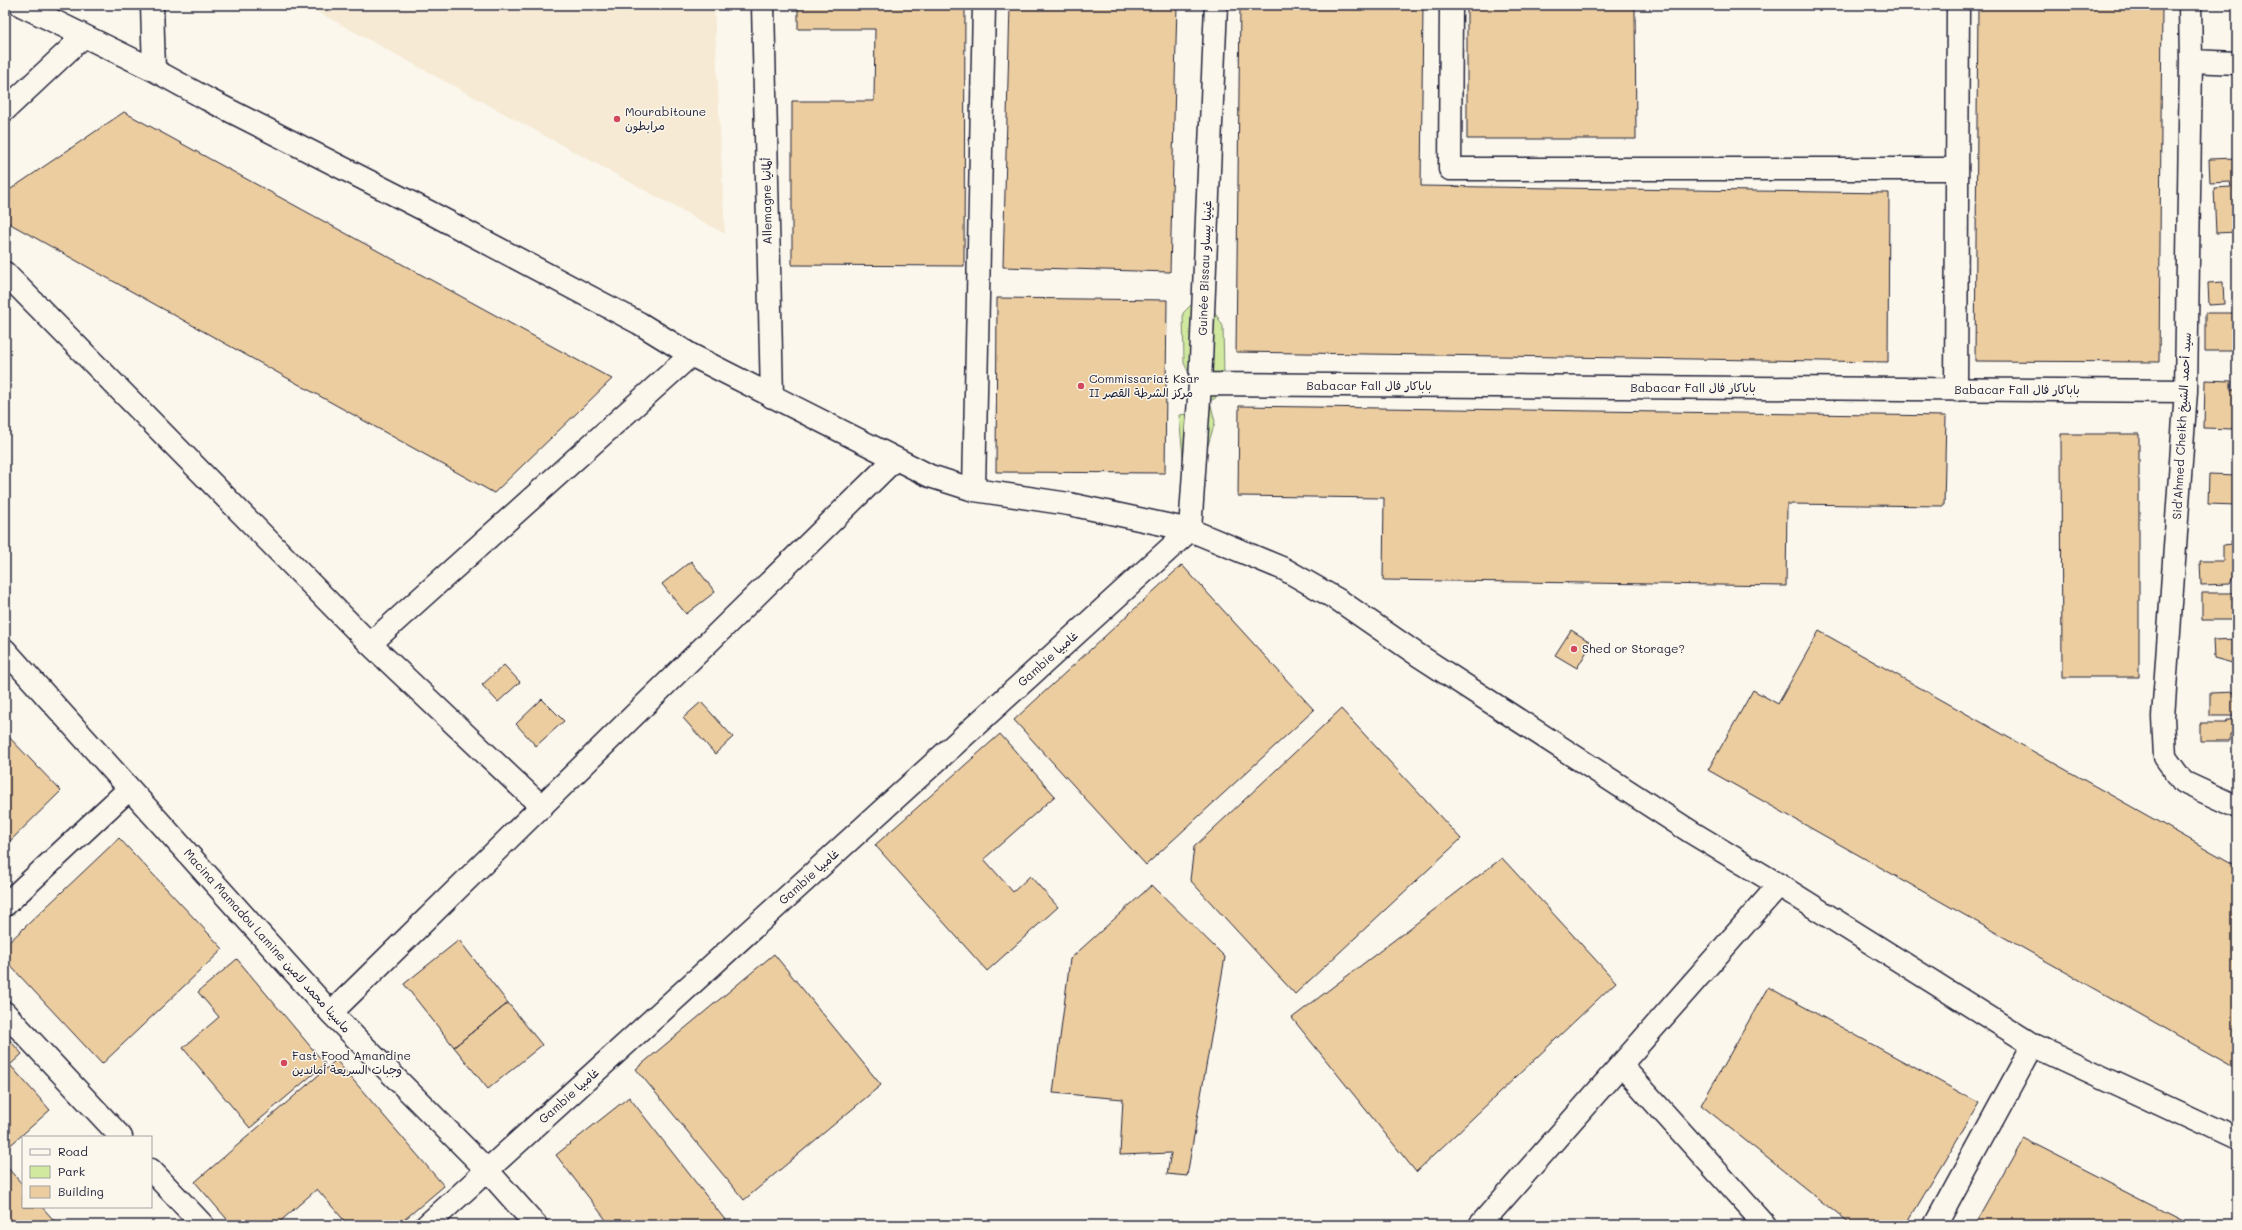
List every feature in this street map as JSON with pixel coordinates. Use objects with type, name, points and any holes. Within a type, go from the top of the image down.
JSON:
[{"type":"street","points":[[21,5],[154,70],[207,99],[429,212],[639,323],[691,355],[930,476],[974,490],[1069,504],[1190,530],[1284,568],[1340,601],[1418,655],[1684,828],[1779,885],[2033,1045],[2237,1140]]},
{"type":"street","points":[[152,5],[154,70]]},
{"type":"street","name":"Allemagne ألمانيا","points":[[763,5],[772,397]]},
{"type":"street","points":[[974,490],[984,5]]},
{"type":"street","name":"Guinée Bissau غينيا بيساو","points":[[1190,530],[1200,384],[1216,5]]},
{"type":"street","points":[[1451,5],[1450,169],[1957,169]]},
{"type":"street","points":[[1956,390],[1958,5]]},
{"type":"street","name":"Sid'Ahmed Cheikh سيد أحمد الشيخ","points":[[2190,5],[2191,61],[2186,391],[2163,717],[2165,757],[2183,782],[2237,807]]},
{"type":"street","points":[[5,110],[84,36]]},
{"type":"street","points":[[2191,61],[2237,63]]},
{"type":"street","points":[[5,273],[370,644],[542,807]]},
{"type":"street","points":[[370,644],[691,355]]},
{"type":"street","name":"Babacar Fall باباكار فال","points":[[1200,384],[2186,391]]},
{"type":"street","points":[[331,1013],[894,459]]},
{"type":"street","name":"Gambie غامبيا","points":[[428,1225],[1190,530]]},
{"type":"street","name":"Macina Mamadou Lamine ماسينا محمد لامين","points":[[5,650],[128,789],[331,1013],[487,1170],[536,1225]]},
{"type":"street","points":[[5,905],[128,789]]},
{"type":"street","points":[[1480,1225],[1779,885]]},
{"type":"street","points":[[5,1013],[119,1136]]},
{"type":"street","points":[[1935,1225],[2033,1045]]},
{"type":"street","points":[[1621,1065],[1765,1225]]},
{"type":"street","points":[[152,1171],[203,1225]]},
{"type":"shaded area","name":"Mourabitoune مرابطون","points":[[305,5],[714,5],[725,234]]},
{"type":"green space","points":[[1203,293],[1223,326],[1224,375],[1236,387],[1210,401],[1215,422],[1199,475],[1184,468],[1179,415],[1196,413],[1196,388],[1184,363],[1183,313]]},
{"type":"building","points":[[798,5],[965,5],[964,266],[792,265],[792,101],[874,101],[875,29],[798,29]]},
{"type":"building","points":[[1010,5],[1177,5],[1170,272],[1003,267]]},
{"type":"building","points":[[1240,5],[1423,5],[1421,186],[1889,193],[1888,362],[1236,352]]},
{"type":"building","points":[[1467,5],[1635,5],[1636,139],[1467,139]]},
{"type":"building","points":[[1978,5],[2162,5],[2159,362],[1975,361]]},
{"type":"building","points":[[124,112],[612,379],[494,493],[5,221],[5,193]]},
{"type":"building","points":[[2237,158],[2237,232],[2216,233],[2214,188],[2231,187],[2230,182],[2210,183],[2209,159]]},
{"type":"building","points":[[2223,282],[2224,304],[2209,305],[2208,283]]},
{"type":"building","name":"Commissariat Ksar II مركز الشرطة القصر","points":[[997,298],[1167,300],[1165,473],[996,472]]},
{"type":"building","points":[[2205,313],[2237,313],[2237,340],[2234,340],[2235,351],[2205,351]]},
{"type":"building","points":[[2205,380],[2231,381],[2231,390],[2237,390],[2237,420],[2232,429],[2204,428]]},
{"type":"building","points":[[1239,406],[1946,416],[1944,506],[1787,504],[1786,586],[1383,580],[1384,498],[1238,496]]},
{"type":"building","points":[[2061,434],[2139,434],[2139,677],[2062,677]]},
{"type":"building","points":[[2209,474],[2237,475],[2237,505],[2208,504]]},
{"type":"building","points":[[2231,541],[2237,541],[2237,577],[2233,577],[2230,584],[2201,585],[2200,561],[2223,561],[2223,545],[2232,544]]},
{"type":"building","points":[[691,561],[715,592],[686,614],[662,584]]},
{"type":"building","points":[[1182,565],[1314,710],[1146,865],[1014,720]]},
{"type":"building","points":[[2202,593],[2237,593],[2237,620],[2202,620]]},
{"type":"building","name":"Shed or Storage?","points":[[1571,630],[1592,643],[1577,668],[1555,655]]},
{"type":"building","points":[[1819,631],[2237,866],[2237,1069],[1708,770],[1753,690],[1778,704]]},
{"type":"building","points":[[2237,639],[2237,692],[2236,664],[2214,658],[2213,640]]},
{"type":"building","points":[[504,665],[520,682],[498,702],[482,685]]},
{"type":"building","points":[[2237,692],[2237,716],[2210,716],[2210,693]]},
{"type":"building","points":[[542,699],[564,721],[536,746],[516,724]]},
{"type":"building","points":[[701,702],[733,737],[715,754],[683,718]]},
{"type":"building","points":[[1341,709],[1461,839],[1295,994],[1190,880],[1194,847]]},
{"type":"building","points":[[2227,720],[2237,720],[2237,734],[2230,734],[2230,741],[2200,741],[2200,723],[2226,723]]},
{"type":"building","points":[[5,733],[61,791],[5,846]]},
{"type":"building","points":[[1000,734],[1055,796],[984,859],[1013,892],[1030,876],[1058,907],[987,971],[875,845]]},
{"type":"building","points":[[2234,753],[2237,753],[2237,785],[2234,785]]},
{"type":"building","points":[[119,838],[223,949],[102,1064],[5,960],[5,946]]},
{"type":"building","points":[[1502,858],[1616,982],[1416,1172],[1292,1018]]},
{"type":"building","points":[[1152,885],[1225,957],[1187,1176],[1167,1174],[1171,1153],[1120,1155],[1123,1099],[1053,1093],[1070,959]]},
{"type":"building","points":[[459,940],[508,1003],[454,1047],[404,984]]},
{"type":"building","points":[[774,954],[881,1085],[744,1200],[636,1069]]},
{"type":"building","points":[[237,959],[325,1064],[250,1128],[183,1048],[219,1017],[198,992]]},
{"type":"building","points":[[1768,987],[1979,1103],[1906,1225],[1851,1225],[1701,1105]]},
{"type":"building","points":[[508,1003],[542,1045],[488,1089],[454,1047]]},
{"type":"building","points":[[5,1035],[22,1054],[10,1065],[50,1110],[5,1150]]},
{"type":"building","points":[[336,1060],[444,1186],[398,1225],[348,1225],[317,1189],[276,1225],[232,1225],[195,1182]]},
{"type":"building","points":[[629,1097],[729,1225],[610,1225],[556,1155]]},
{"type":"building","points":[[2023,1138],[2193,1225],[1974,1225]]},
{"type":"building","points":[[5,1165],[22,1184],[22,1208],[43,1208],[58,1225],[5,1225]]},
{"type":"place","name":"Mourabitoune مرابطون","points":[[617,119]]},
{"type":"place","name":"Commissariat Ksar II مركز الشرطة القصر","points":[[1081,386]]},
{"type":"place","name":"Shed or Storage?","points":[[1574,649]]},
{"type":"place","name":"Fast Food Amandine وجبات السريعة أماندين","points":[[284,1063]]}]
